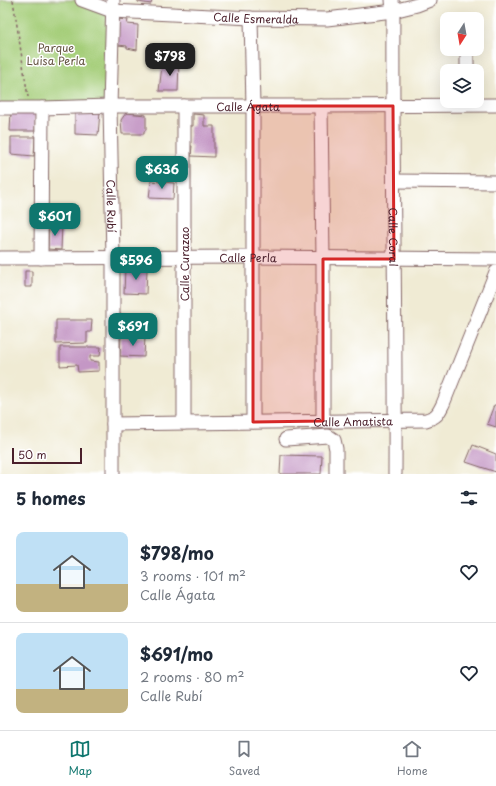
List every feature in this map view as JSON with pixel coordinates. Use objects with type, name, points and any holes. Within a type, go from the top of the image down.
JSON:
[{"type":"street","name":"Calle Esmeralda","points":[[82,0],[112,5],[252,18],[327,19],[393,5],[417,5],[430,0]]},
{"type":"street","name":"Calle Rubí","points":[[112,5],[110,106],[113,258],[113,474]]},
{"type":"street","name":"Calle Coral","points":[[393,5],[395,474]]},
{"type":"street","points":[[252,18],[253,422]]},
{"type":"street","name":"Calle Ágata","points":[[0,108],[110,106],[393,106],[440,104]]},
{"type":"street","name":"Calle Ágata","points":[[484,104],[496,105]]},
{"type":"street","name":"Calle Curazao","points":[[184,106],[184,423]]},
{"type":"street","points":[[321,106],[323,421]]},
{"type":"street","points":[[36,108],[41,258]]},
{"type":"street","points":[[394,181],[496,182]]},
{"type":"street","name":"Calle Perla","points":[[0,258],[496,259]]},
{"type":"street","name":"Calle Amatista","points":[[113,424],[395,421],[426,420],[435,418],[439,412],[496,272]]},
{"type":"street","points":[[286,439],[328,436],[334,440],[336,449],[336,474]]},
{"type":"path","points":[[13,0],[36,108]]},
{"type":"highlighted area","points":[[253,106],[393,106],[394,259],[323,259],[323,421],[253,422]]},
{"type":"green space","name":"Parque Luisa Perla","points":[[0,0],[82,0],[112,11],[110,106],[0,107]]},
{"type":"building","points":[[138,0],[152,0],[151,4],[138,2]]},
{"type":"building","points":[[118,19],[128,20],[127,24],[138,25],[137,50],[127,48],[127,46],[118,45]]},
{"type":"building","points":[[168,60],[179,60],[178,91],[159,91],[162,66],[168,65]]},
{"type":"building","points":[[11,111],[36,111],[35,131],[10,131]]},
{"type":"building","points":[[75,111],[100,112],[98,135],[75,134]]},
{"type":"building","points":[[126,113],[146,115],[146,130],[144,131],[144,134],[122,134],[121,120]]},
{"type":"building","points":[[193,114],[204,115],[204,126],[214,126],[214,157],[191,156],[192,146],[189,146],[190,126],[193,126]]},
{"type":"building","points":[[11,137],[35,137],[34,156],[11,154]]},
{"type":"building","points":[[154,159],[174,161],[170,174],[175,174],[175,178],[154,178]]},
{"type":"building","points":[[151,181],[174,183],[173,199],[149,198]]},
{"type":"building","points":[[49,224],[62,224],[61,250],[48,249]]},
{"type":"building","points":[[125,268],[147,269],[146,294],[124,293]]},
{"type":"building","points":[[25,271],[32,271],[32,287],[25,287]]},
{"type":"building","points":[[120,314],[146,316],[145,334],[119,334]]},
{"type":"building","points":[[56,320],[92,320],[91,332],[87,332],[87,343],[56,344]]},
{"type":"building","points":[[121,337],[145,337],[144,357],[120,356]]},
{"type":"building","points":[[60,347],[101,347],[100,356],[90,356],[90,361],[99,362],[99,371],[78,372],[77,365],[60,366]]},
{"type":"building","points":[[494,405],[496,405],[496,427],[487,424]]},
{"type":"building","points":[[473,445],[496,454],[496,472],[466,462]]},
{"type":"building","points":[[281,455],[322,456],[321,474],[280,474]]}]
